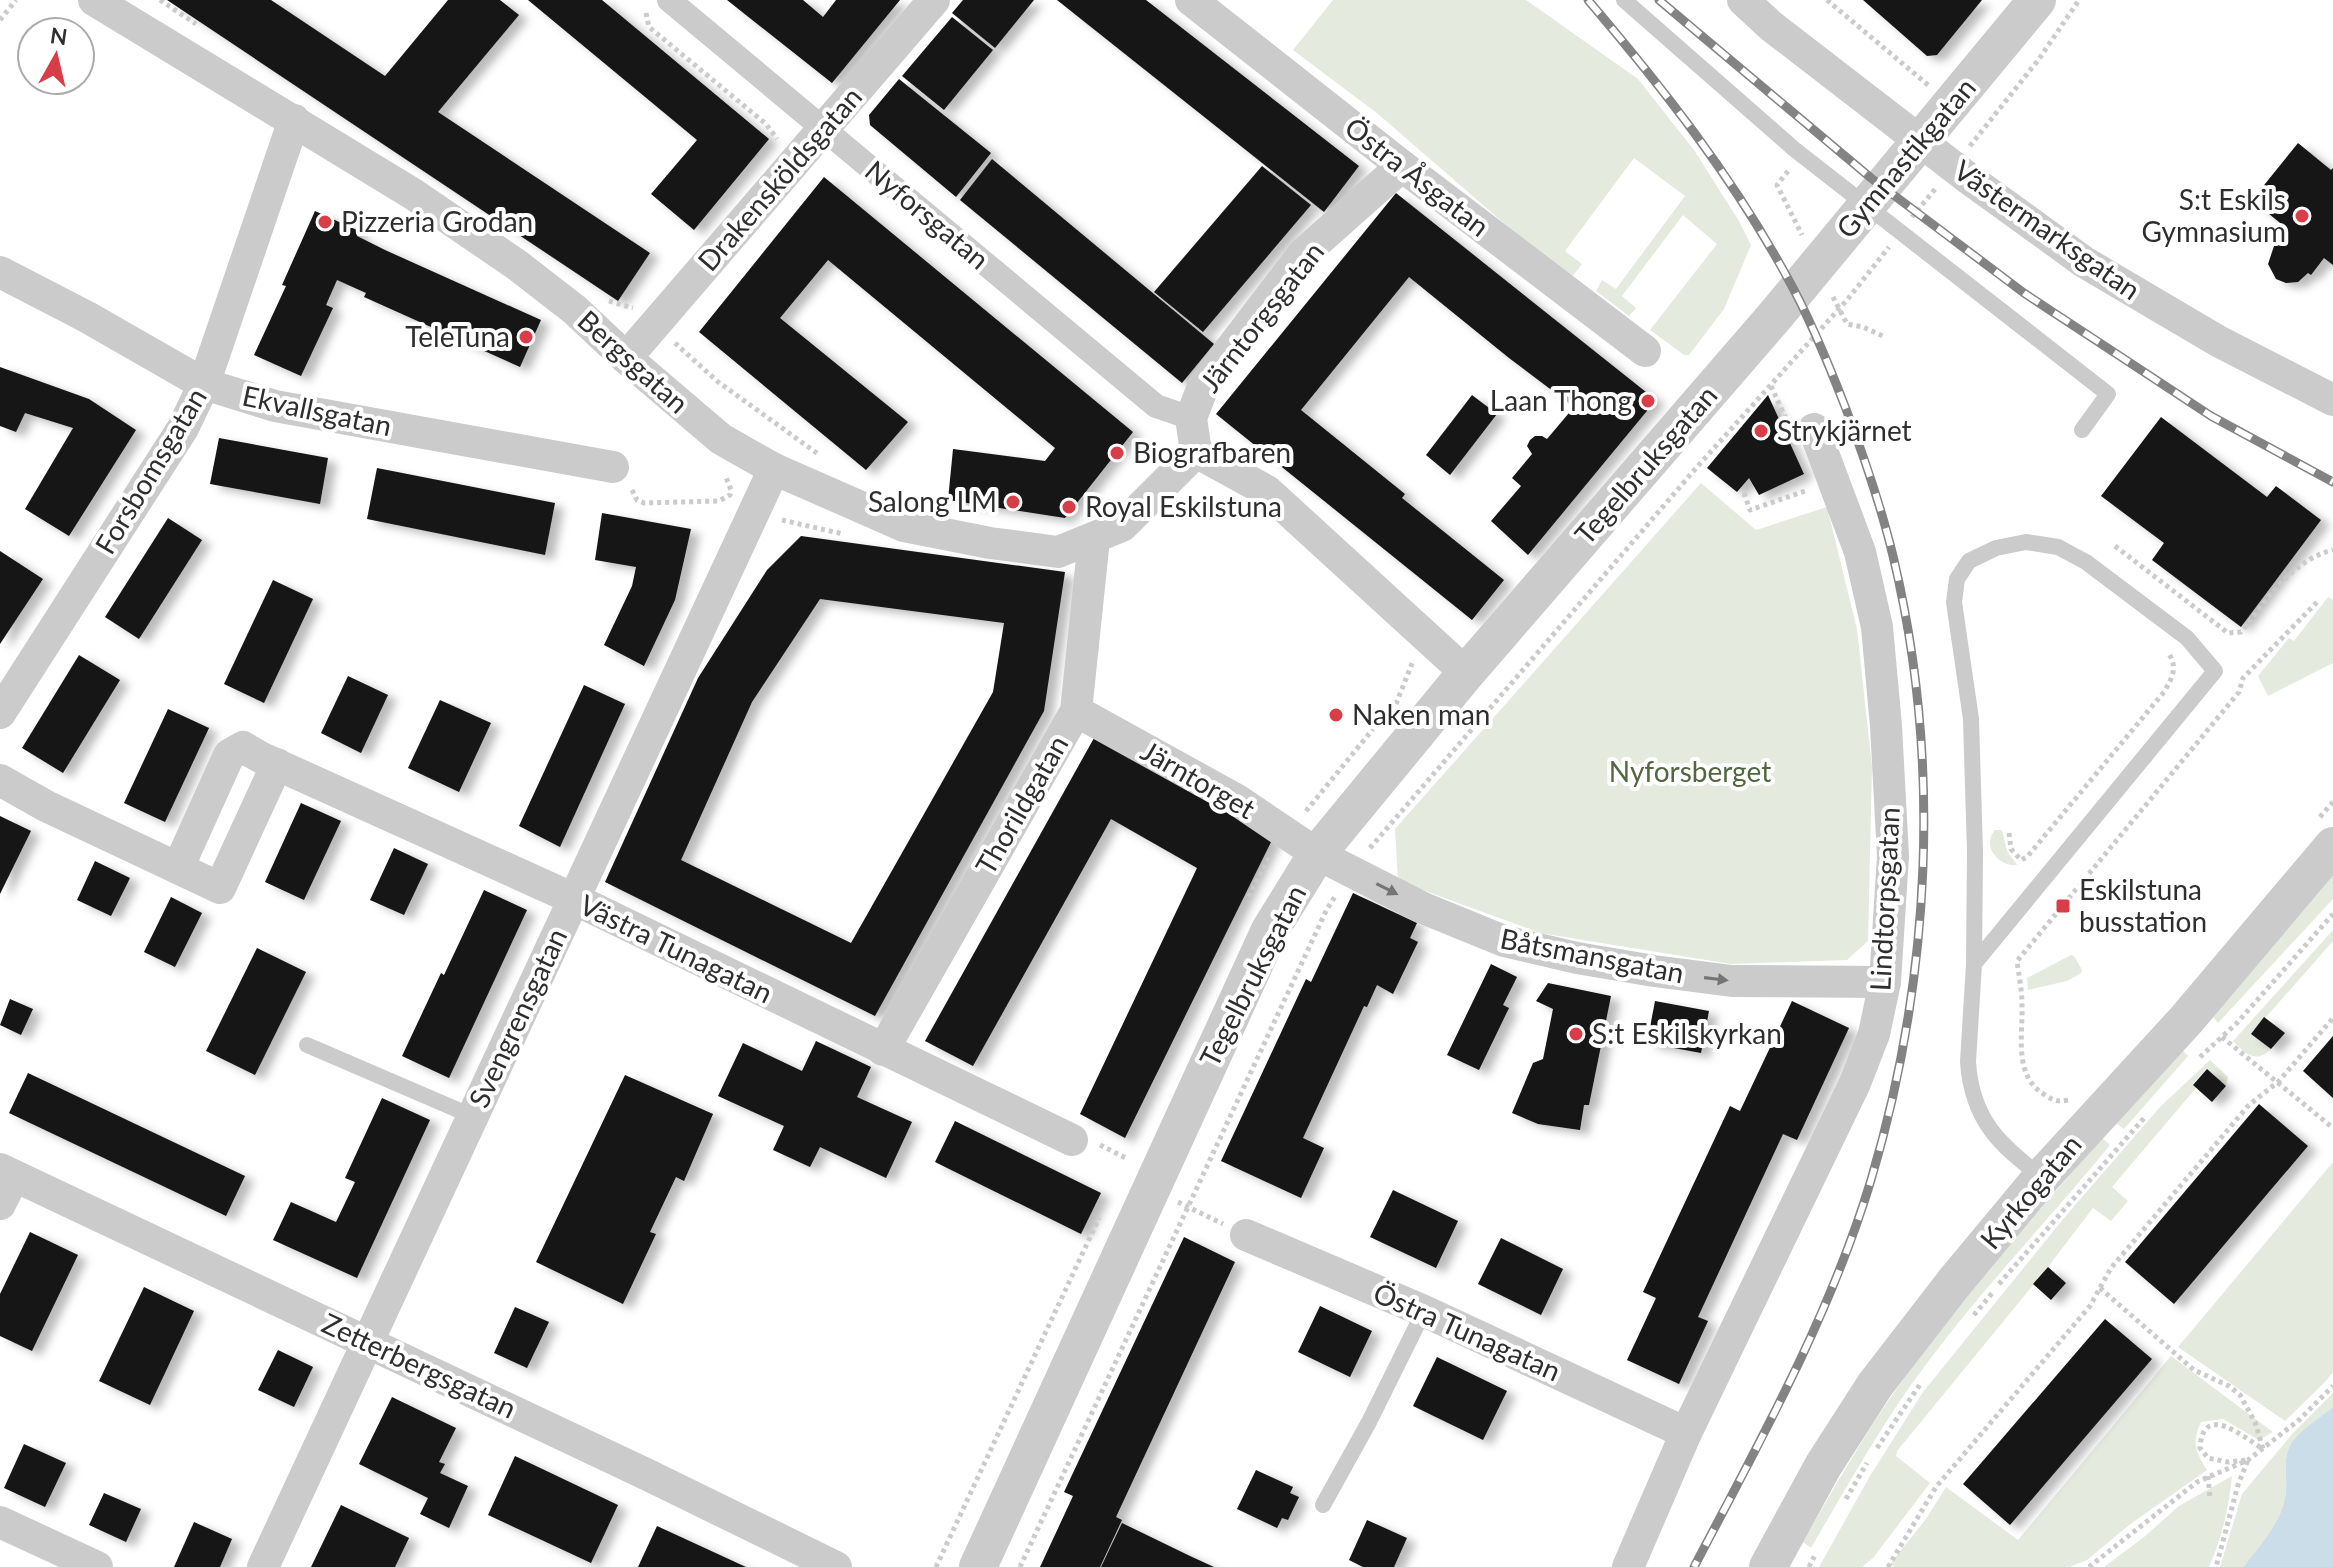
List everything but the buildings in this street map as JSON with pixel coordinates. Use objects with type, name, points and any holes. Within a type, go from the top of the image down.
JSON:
[{"type":"street","name":"Bergsgatan","points":[[94,0],[413,194],[517,265],[575,310],[721,439],[774,469],[904,526],[990,543],[1058,552],[1122,526],[1196,452]]},
{"type":"street","name":"Nyforsgatan","points":[[669,0],[1156,406],[1191,418]]},
{"type":"street","name":"Drakensköldsgatan","points":[[626,358],[790,152],[849,99],[934,0]]},
{"type":"street","name":"Östra Åsgatan","points":[[1191,0],[1645,351]]},
{"type":"street","name":"Västermarksgatan","points":[[1743,0],[1771,26],[1958,171],[2084,262],[2218,341],[2333,400]]},
{"type":"street","name":"Gymnastikgatan","points":[[1775,316],[2037,0]]},
{"type":"street","name":"Forsbomsgatan","points":[[0,713],[183,428],[204,384],[294,120]]},
{"type":"street","name":"Järntorgsgatan","points":[[1196,452],[1191,418],[1204,384],[1303,254],[1402,166]]},
{"type":"street","name":"Ekvallsgatan","points":[[0,272],[87,317],[204,384],[275,406],[613,467]]},
{"type":"street","name":"Tegelbruksgatan","points":[[978,1567],[1270,930],[1317,854],[1466,673],[1775,316]]},
{"type":"street","name":"Lindtorpsgatan","points":[[1686,1433],[1855,1083],[1874,1034],[1885,982],[1893,856],[1877,627],[1860,552],[1814,429]]},
{"type":"street","points":[[1196,452],[1267,491],[1466,673]]},
{"type":"street","name":"Svengrensgatan","points":[[263,1567],[774,469]]},
{"type":"street","name":"Thorildgatan","points":[[883,1050],[1076,711],[1094,539]]},
{"type":"street","name":"Järntorget","points":[[1076,711],[1237,800],[1317,854]]},
{"type":"street","name":"Västra Tunagatan","points":[[178,868],[229,755],[243,747],[574,899],[1072,1140]]},
{"type":"street","points":[[0,780],[46,806],[220,888],[277,764]]},
{"type":"street","name":"Kyrkogatan","points":[[1768,1567],[1823,1466],[1875,1385],[1953,1284],[2042,1177],[2186,1020],[2322,836]]},
{"type":"street","name":"Båtsmansgatan","points":[[1317,854],[1423,908],[1504,941],[1577,958],[1732,981],[1885,982]]},
{"type":"street","name":"Zetterbergsgatan","points":[[5,1183],[367,1341],[836,1567]]},
{"type":"street","name":"Östra Tunagatan","points":[[1246,1235],[1424,1311],[1686,1433]]},
{"type":"street","points":[[1628,1567],[1686,1433]]},
{"type":"street","points":[[0,1522],[97,1567]]},
{"type":"lane","points":[[1624,0],[1813,164],[2108,394],[2082,430]]},
{"type":"lane","points":[[1974,964],[2215,671],[2187,638],[2086,562],[2058,547],[2026,542],[1996,548],[1969,561],[1957,579],[1954,602],[1971,719],[1975,865],[1974,964],[1968,1062],[1973,1095],[1980,1116],[1995,1135],[2042,1177]]},
{"type":"lane","points":[[307,1045],[472,1116]]},
{"type":"lane","points":[[1323,1505],[1369,1422],[1424,1311]]},
{"type":"path","points":[[0,20],[16,0]]},
{"type":"path","points":[[644,0],[649,27],[766,124],[790,152]]},
{"type":"path","points":[[1827,0],[1928,85]]},
{"type":"path","points":[[1904,227],[1958,171],[2079,0]]},
{"type":"path","points":[[1784,199],[1777,185],[1788,170],[1793,175]]},
{"type":"path","points":[[1020,1567],[1327,909],[1351,871],[1697,467],[1847,300],[1895,239]]},
{"type":"path","points":[[1852,325],[1885,337]]},
{"type":"path","points":[[689,412],[715,378]]},
{"type":"path","points":[[613,467],[637,500],[644,503],[725,499],[731,490],[724,474]]},
{"type":"path","points":[[1744,493],[1750,510],[1833,480]]},
{"type":"path","points":[[2115,546],[2228,633],[2241,632],[2285,578],[2318,554],[2333,550]]},
{"type":"path","points":[[2076,1099],[2057,1102],[2041,1093],[2025,1076],[2017,961],[2239,692],[2243,678],[2319,600]]},
{"type":"path","points":[[2009,833],[2011,849],[2021,860],[2027,857],[2164,692],[2173,675],[2174,665],[2171,655],[2159,646]]},
{"type":"path","points":[[2322,836],[2333,802]]},
{"type":"path","points":[[2190,1066],[2237,1023],[2333,914]]},
{"type":"path","points":[[1888,1567],[1936,1487],[2081,1317],[2111,1268],[2248,1106],[2279,1081],[2333,1018]]},
{"type":"path","points":[[2222,1037],[2333,1128]]},
{"type":"path","points":[[1972,1318],[2152,1110]]},
{"type":"path","points":[[2100,1288],[2194,1370],[2229,1386],[2240,1395],[2255,1422],[2263,1449]]},
{"type":"path","points":[[1839,1510],[1929,1373]]},
{"type":"path","points":[[2089,1567],[2197,1482],[2248,1460],[2263,1449],[2299,1420],[2333,1386]]},
{"type":"path","points":[[2248,1460],[2228,1462],[2208,1458],[2200,1448],[2200,1437],[2206,1428],[2215,1423],[2225,1425],[2263,1449]]},
{"type":"path","points":[[2216,1567],[2238,1485],[2248,1460]]},
{"type":"path","points":[[2208,1476],[2210,1498]]},
{"type":"path","points":[[1809,1567],[1820,1545]]},
{"type":"green space","points":[[1333,0],[1526,0],[1638,79],[1694,150],[1751,245],[1724,309],[1689,355],[1684,355],[1650,330],[1717,244],[1683,215],[1622,296],[1636,308],[1629,316],[1596,291],[1602,280],[1616,289],[1685,196],[1634,158],[1565,251],[1582,264],[1571,278],[1378,114],[1293,50]]},
{"type":"green space","name":"Nyforsberget","points":[[1701,483],[1756,530],[1827,507],[1857,629],[1872,767],[1868,941],[1847,960],[1731,964],[1540,933],[1398,881],[1395,829]]},
{"type":"green space","points":[[2328,597],[2333,600],[2333,663],[2268,696],[2258,676],[2289,638],[2294,641]]},
{"type":"green space","points":[[1995,830],[2002,830],[2007,851],[2017,865],[2004,863],[1994,854],[1990,842]]},
{"type":"green space","points":[[2333,873],[2333,899],[2218,1023],[2210,1013]]},
{"type":"green space","points":[[2333,930],[2333,941],[2252,1033],[2271,1049],[2260,1056],[2251,1056],[2233,1041]]},
{"type":"green space","points":[[2071,955],[2081,973],[2067,981],[2028,990],[2027,978]]},
{"type":"green space","points":[[2181,1049],[2188,1056],[2124,1129],[2116,1123]]},
{"type":"green space","points":[[2210,1060],[2228,1077],[2226,1086],[2206,1069],[2193,1084],[2196,1088],[2112,1187],[2128,1201],[2111,1221],[2093,1208],[1897,1451],[1896,1456],[1930,1483],[1873,1558],[1862,1567],[1819,1567],[1870,1476],[1923,1392],[2064,1218],[2160,1107]]},
{"type":"green space","points":[[2102,1138],[2110,1145],[1966,1313],[1906,1392],[1811,1548],[1803,1542],[1860,1444],[1898,1387],[1972,1291]]},
{"type":"green space","points":[[2333,1162],[2333,1372],[2285,1421],[2178,1347]]},
{"type":"green space","points":[[2171,1356],[2273,1432],[2259,1440],[2223,1419],[2201,1422],[2196,1447],[2207,1470],[2129,1525],[2087,1560],[2069,1567],[1895,1567],[1890,1564],[1926,1519],[1946,1487],[2018,1540]]},
{"type":"green space","points":[[2333,1393],[2333,1407],[2299,1434],[2288,1450],[2285,1498],[2279,1517],[2268,1535],[2243,1567],[2220,1567],[2242,1494],[2293,1433]]},
{"type":"green space","points":[[2232,1476],[2224,1522],[2209,1567],[2104,1567],[2179,1506]]},
{"type":"water","points":[[2333,1407],[2333,1567],[2243,1567],[2279,1517],[2286,1491],[2286,1457],[2291,1444],[2304,1429]]},
{"type":"railway","points":[[1588,0],[1669,99],[1719,168],[1766,240],[1811,325],[1846,409],[1883,519],[1909,633],[1919,711],[1923,869],[1907,1026],[1891,1104],[1871,1180],[1835,1280],[1792,1377],[1694,1567]]},
{"type":"railway","points":[[1659,0],[1871,178],[2024,293],[2211,416],[2333,482]]},
{"type":"place","name":"S:t Eskils Gymnasium","points":[[2302,216]]},
{"type":"place","name":"Pizzeria Grodan","points":[[325,222]]},
{"type":"place","name":"TeleTuna","points":[[526,337]]},
{"type":"place","name":"Laan Thong","points":[[1648,401]]},
{"type":"place","name":"Strykjärnet","points":[[1761,431]]},
{"type":"place","name":"Biografbaren","points":[[1117,453]]},
{"type":"place","name":"Salong LM","points":[[1013,502]]},
{"type":"place","name":"Royal Eskilstuna","points":[[1069,507]]},
{"type":"place","name":"Naken man","points":[[1336,715]]},
{"type":"place","name":"Eskilstuna busstation","points":[[2063,906]]},
{"type":"place","name":"S:t Eskilskyrkan","points":[[1576,1034]]}]
